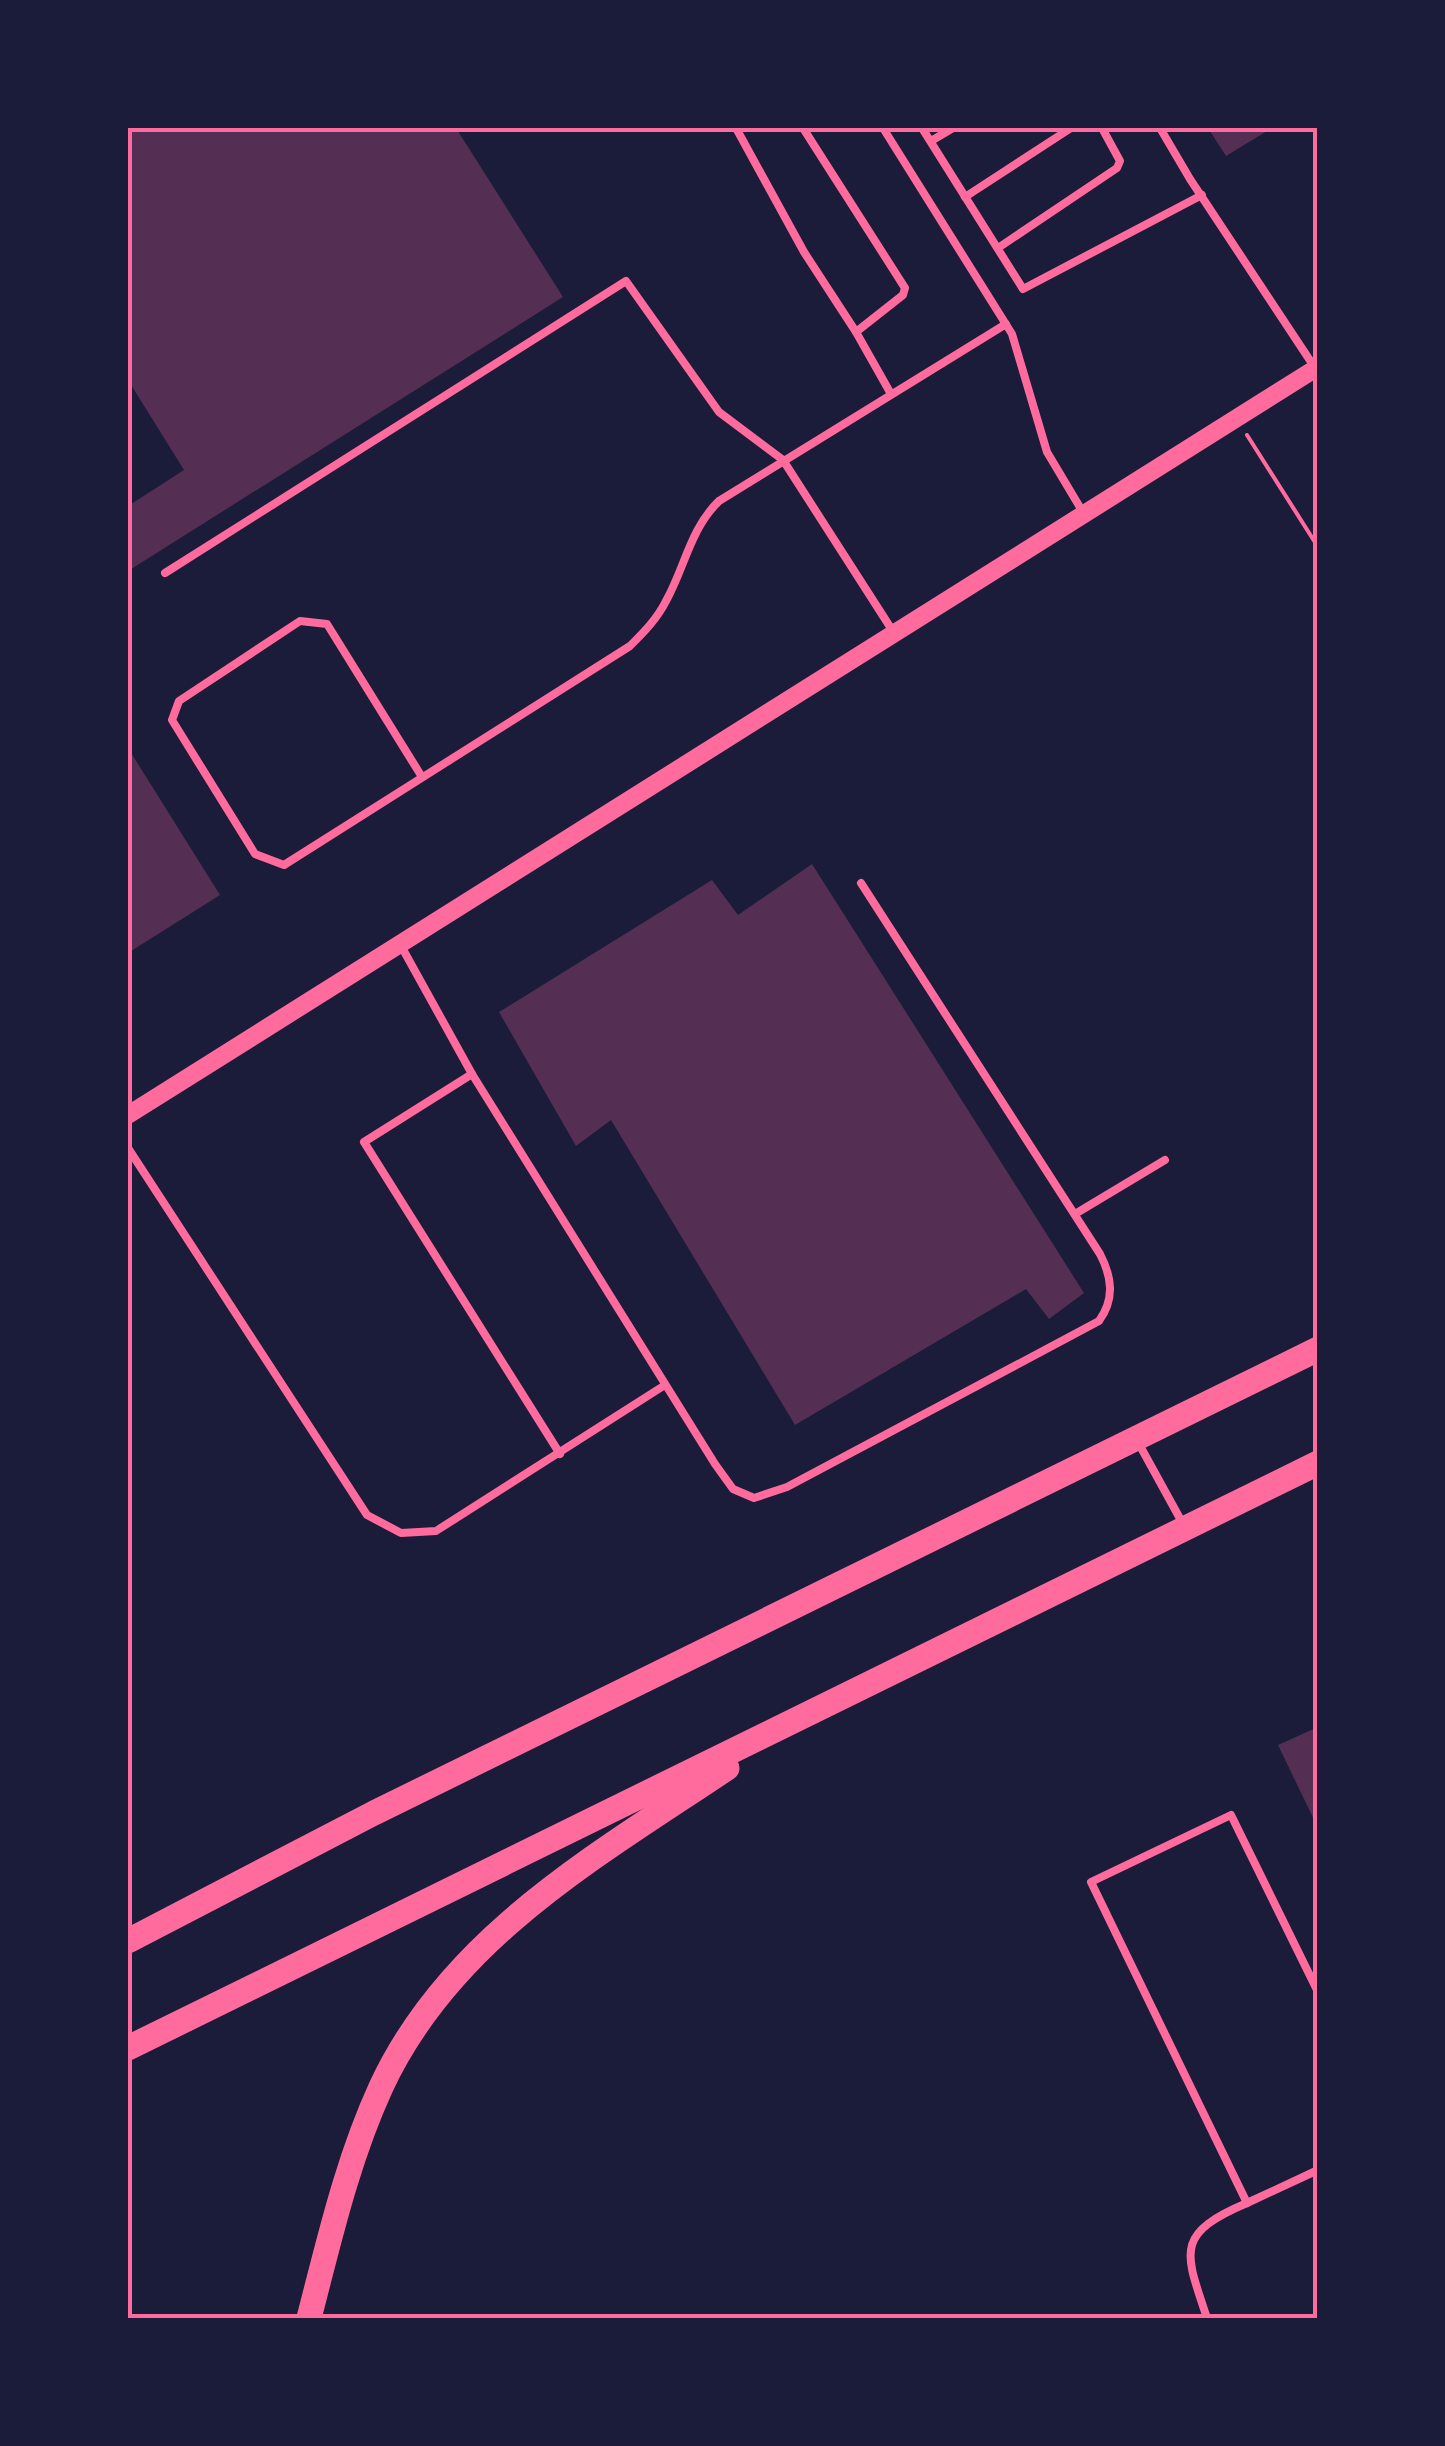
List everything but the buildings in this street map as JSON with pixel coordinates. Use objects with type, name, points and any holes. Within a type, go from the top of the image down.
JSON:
[{"type":"highway","points":[[128,1942],[360,1820],[1318,1349]]},
{"type":"highway","points":[[128,2048],[1318,1462]]},
{"type":"highway","points":[[308,2318],[348,2173],[373,2105],[398,2054],[451,1980],[504,1926],[560,1880],[740,1759],[844,1696]]},
{"type":"highway","points":[[316,2292],[320,2318]]},
{"type":"street","points":[[128,1116],[1316,368]]},
{"type":"lane","points":[[736,128],[804,252],[891,394]]},
{"type":"lane","points":[[803,128],[905,288],[903,295],[856,332]]},
{"type":"lane","points":[[883,128],[1006,324],[1016,344],[1047,452],[1084,514]]},
{"type":"lane","points":[[922,128],[1023,289],[1202,194]]},
{"type":"lane","points":[[931,142],[953,128]]},
{"type":"lane","points":[[966,196],[1071,128]]},
{"type":"lane","points":[[998,248],[1117,168],[1120,162],[1116,149],[1102,128]]},
{"type":"lane","points":[[1160,128],[1316,368]]},
{"type":"lane","points":[[165,572],[626,281],[719,412],[783,460],[894,634]]},
{"type":"lane","points":[[422,777],[327,624],[300,620],[179,700],[172,720],[255,854],[284,865],[630,646],[666,602],[696,529],[719,501],[1006,324]]},
{"type":"lane","points":[[400,944],[472,1074],[665,1385],[733,1489],[754,1498],[786,1486],[1100,1321],[1109,1307],[1109,1271],[1076,1214],[862,883]]},
{"type":"lane","points":[[472,1074],[364,1142],[560,1454]]},
{"type":"lane","points":[[128,1148],[367,1515],[401,1533],[436,1531],[665,1385]]},
{"type":"lane","points":[[1076,1214],[1165,1160]]},
{"type":"lane","points":[[1136,1438],[1185,1528]]},
{"type":"lane","points":[[1247,2203],[1091,1882],[1231,1814],[1318,1992]]},
{"type":"lane","points":[[1207,2318],[1188,2260],[1195,2235],[1217,2216],[1318,2170]]},
{"type":"path","points":[[1236,418],[1318,547]]}]
